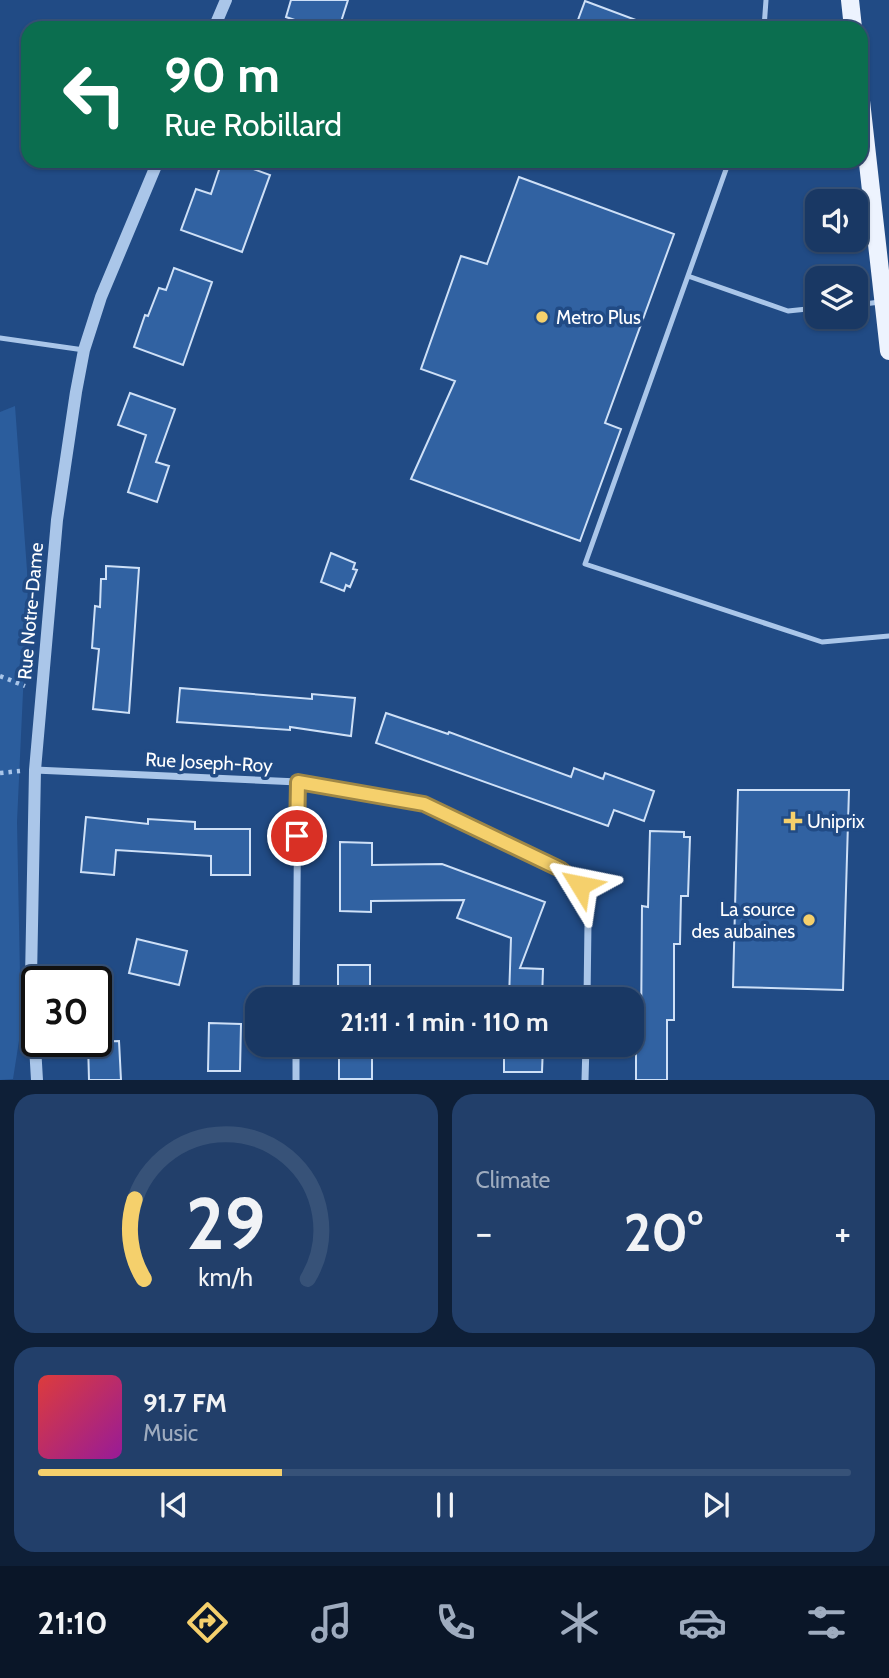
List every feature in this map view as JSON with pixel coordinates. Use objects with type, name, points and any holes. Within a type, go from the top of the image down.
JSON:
[{"type":"main road","points":[[850,0],[852,21]]},
{"type":"main road","points":[[868,162],[889,351]]},
{"type":"street","points":[[217,21],[226,0]]},
{"type":"street","name":"Rue Notre-Dame","points":[[37,1080],[31,978],[35,770],[57,520],[84,349],[104,288],[155,168]]},
{"type":"street","name":"Rue Joseph-Roy","points":[[35,770],[298,782],[424,804],[560,869],[580,885],[588,923],[587,987]]},
{"type":"street","points":[[296,987],[298,782]]},
{"type":"street","points":[[296,1057],[296,1080]]},
{"type":"street","points":[[585,1080],[586,1057]]},
{"type":"lane","points":[[764,21],[766,0]]},
{"type":"lane","points":[[727,168],[584,564],[822,642],[889,636]]},
{"type":"lane","points":[[688,276],[788,311],[805,309]]},
{"type":"lane","points":[[868,303],[884,302]]},
{"type":"lane","points":[[0,338],[84,349]]},
{"type":"path","points":[[0,676],[42,693]]},
{"type":"shaded area","points":[[15,406],[28,584],[17,822],[21,1028],[13,1079],[0,1080],[0,412]]},
{"type":"building","points":[[291,0],[348,0],[341,21],[298,21],[286,17]]},
{"type":"building","points":[[585,1],[639,21],[578,21]]},
{"type":"building","points":[[220,168],[250,168],[270,175],[242,252],[181,230],[196,189],[211,194]]},
{"type":"building","name":"Metro Plus","points":[[519,177],[674,234],[605,423],[621,429],[580,541],[411,479],[455,381],[421,369],[461,256],[487,264]]},
{"type":"building","points":[[174,268],[212,282],[183,365],[134,347],[145,315],[148,316],[159,288],[166,290]]},
{"type":"building","points":[[130,393],[175,409],[156,462],[169,466],[157,502],[128,492],[146,435],[118,425]]},
{"type":"building","points":[[331,553],[355,563],[353,569],[357,570],[350,587],[346,585],[344,591],[321,582]]},
{"type":"building","points":[[106,566],[139,568],[129,713],[93,709],[99,649],[92,648],[95,606],[100,607],[101,579],[106,579]]},
{"type":"building","points":[[180,688],[312,699],[312,694],[355,698],[351,736],[290,727],[290,730],[177,722]]},
{"type":"building","points":[[386,713],[448,734],[449,732],[571,777],[574,768],[603,779],[605,773],[654,791],[644,821],[614,810],[608,826],[376,743]]},
{"type":"building","points":[[738,790],[849,790],[843,990],[733,987]]},
{"type":"building","points":[[86,817],[148,824],[148,819],[195,822],[195,829],[250,829],[250,875],[211,875],[211,856],[116,850],[114,875],[81,872]]},
{"type":"building","points":[[650,831],[684,832],[684,837],[690,837],[688,896],[681,896],[680,944],[674,944],[674,1020],[667,1020],[667,1080],[636,1080],[636,1057],[644,1057],[642,906],[648,907]]},
{"type":"building","points":[[340,842],[372,843],[372,865],[442,864],[545,902],[520,968],[543,969],[542,987],[509,987],[511,938],[457,918],[464,900],[371,901],[371,912],[340,911]]},
{"type":"building","points":[[137,939],[187,951],[179,985],[129,973]]},
{"type":"building","points":[[338,965],[370,965],[370,987],[338,987]]},
{"type":"building","points":[[209,1023],[241,1024],[240,1071],[208,1071]]},
{"type":"building","points":[[112,1041],[119,1041],[121,1080],[89,1080],[88,1057],[112,1057]]},
{"type":"building","points":[[339,1057],[372,1057],[372,1079],[339,1079]]},
{"type":"building","points":[[504,1057],[543,1057],[542,1072],[504,1072]]},
{"type":"place","name":"Metro Plus","points":[[542,317]]},
{"type":"place","name":"Uniprix","points":[[793,821]]},
{"type":"place","name":"La source des aubaines","points":[[809,920]]},
{"type":"route","points":[[297,836],[298,782],[424,804],[560,869],[580,885]]}]
